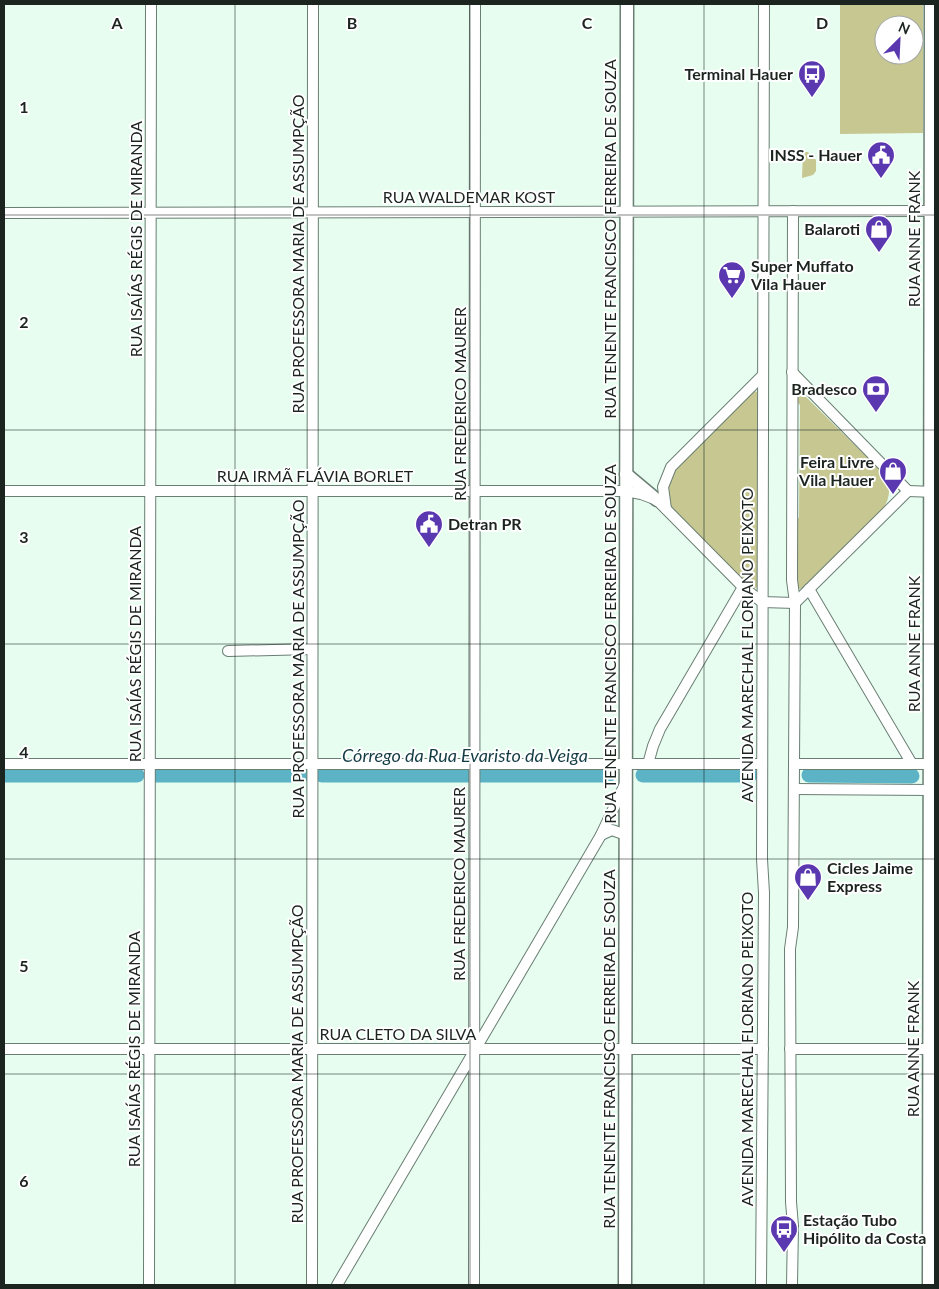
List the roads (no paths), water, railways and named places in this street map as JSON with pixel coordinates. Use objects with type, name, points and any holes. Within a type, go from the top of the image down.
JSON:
[{"type":"main road","name":"RUA TENENTE FRANCISCO FERREIRA DE SOUZA","points":[[625,1285],[627,4]]},
{"type":"main road","name":"RUA ANNE FRANK","points":[[929,1285],[932,1049],[933,492],[931,4]]},
{"type":"main road","points":[[626,474],[657,500]]},
{"type":"street","name":"RUA ISAÍAS RÉGIS DE MIRANDA","points":[[149,1285],[151,4]]},
{"type":"street","name":"RUA PROFESSORA MARIA DE ASSUMPÇÃO","points":[[312,1285],[314,4]]},
{"type":"street","name":"RUA FREDERICO MAURER","points":[[474,1285],[475,4]]},
{"type":"street","name":"AVENIDA MARECHAL FLORIANO PEIXOTO","points":[[760,1285],[764,893],[762,859],[762,602],[764,4]]},
{"type":"street","points":[[792,1285],[790,949],[793,928],[795,604],[792,580],[793,211]]},
{"type":"street","name":"RUA WALDEMAR KOST","points":[[4,213],[933,211]]},
{"type":"street","points":[[792,372],[908,492]]},
{"type":"street","points":[[667,510],[663,498],[663,487],[671,467],[763,375]]},
{"type":"street","name":"RUA IRMÃ FLÁVIA BORLET","points":[[4,491],[626,491],[657,500]]},
{"type":"street","points":[[795,604],[908,492],[933,492]]},
{"type":"street","points":[[657,500],[743,587],[762,602],[795,604]]},
{"type":"street","points":[[648,764],[660,728],[743,587]]},
{"type":"street","points":[[809,589],[912,764]]},
{"type":"street","points":[[228,651],[312,649]]},
{"type":"street","points":[[4,764],[313,764],[474,767],[762,764]]},
{"type":"street","points":[[794,764],[932,764]]},
{"type":"street","points":[[337,1285],[601,835],[626,783]]},
{"type":"street","points":[[794,789],[932,794]]},
{"type":"street","points":[[601,835],[612,830],[626,835]]},
{"type":"street","name":"RUA CLETO DA SILVA","points":[[4,1049],[763,1049]]},
{"type":"street","points":[[790,1049],[932,1049]]},
{"type":"waterway","name":"Córrego da Rua Evaristo da Veiga","points":[[4,775],[137,775]]},
{"type":"waterway","name":"Córrego da Rua Evaristo da Veiga","points":[[156,775],[302,775]]},
{"type":"waterway","name":"Córrego da Rua Evaristo da Veiga","points":[[322,775],[608,775]]},
{"type":"waterway","name":"Córrego da Rua Evaristo da Veiga","points":[[643,775],[750,775]]},
{"type":"waterway","name":"Córrego da Rua Evaristo da Veiga","points":[[809,775],[912,776]]},
{"type":"place","name":"Terminal Hauer","points":[[812,98]]},
{"type":"place","name":"INSS - Hauer","points":[[881,179]]},
{"type":"place","name":"Balaroti","points":[[879,253]]},
{"type":"place","name":"Super Muffato Vila Hauer","points":[[732,299]]},
{"type":"place","name":"Bradesco","points":[[876,413]]},
{"type":"place","name":"Feira Livre Vila Hauer","points":[[893,495]]},
{"type":"place","name":"Detran PR","points":[[429,548]]},
{"type":"place","name":"Cicles Jaime Express","points":[[808,901]]},
{"type":"place","name":"Estação Tubo Hipólito da Costa","points":[[784,1253]]}]
